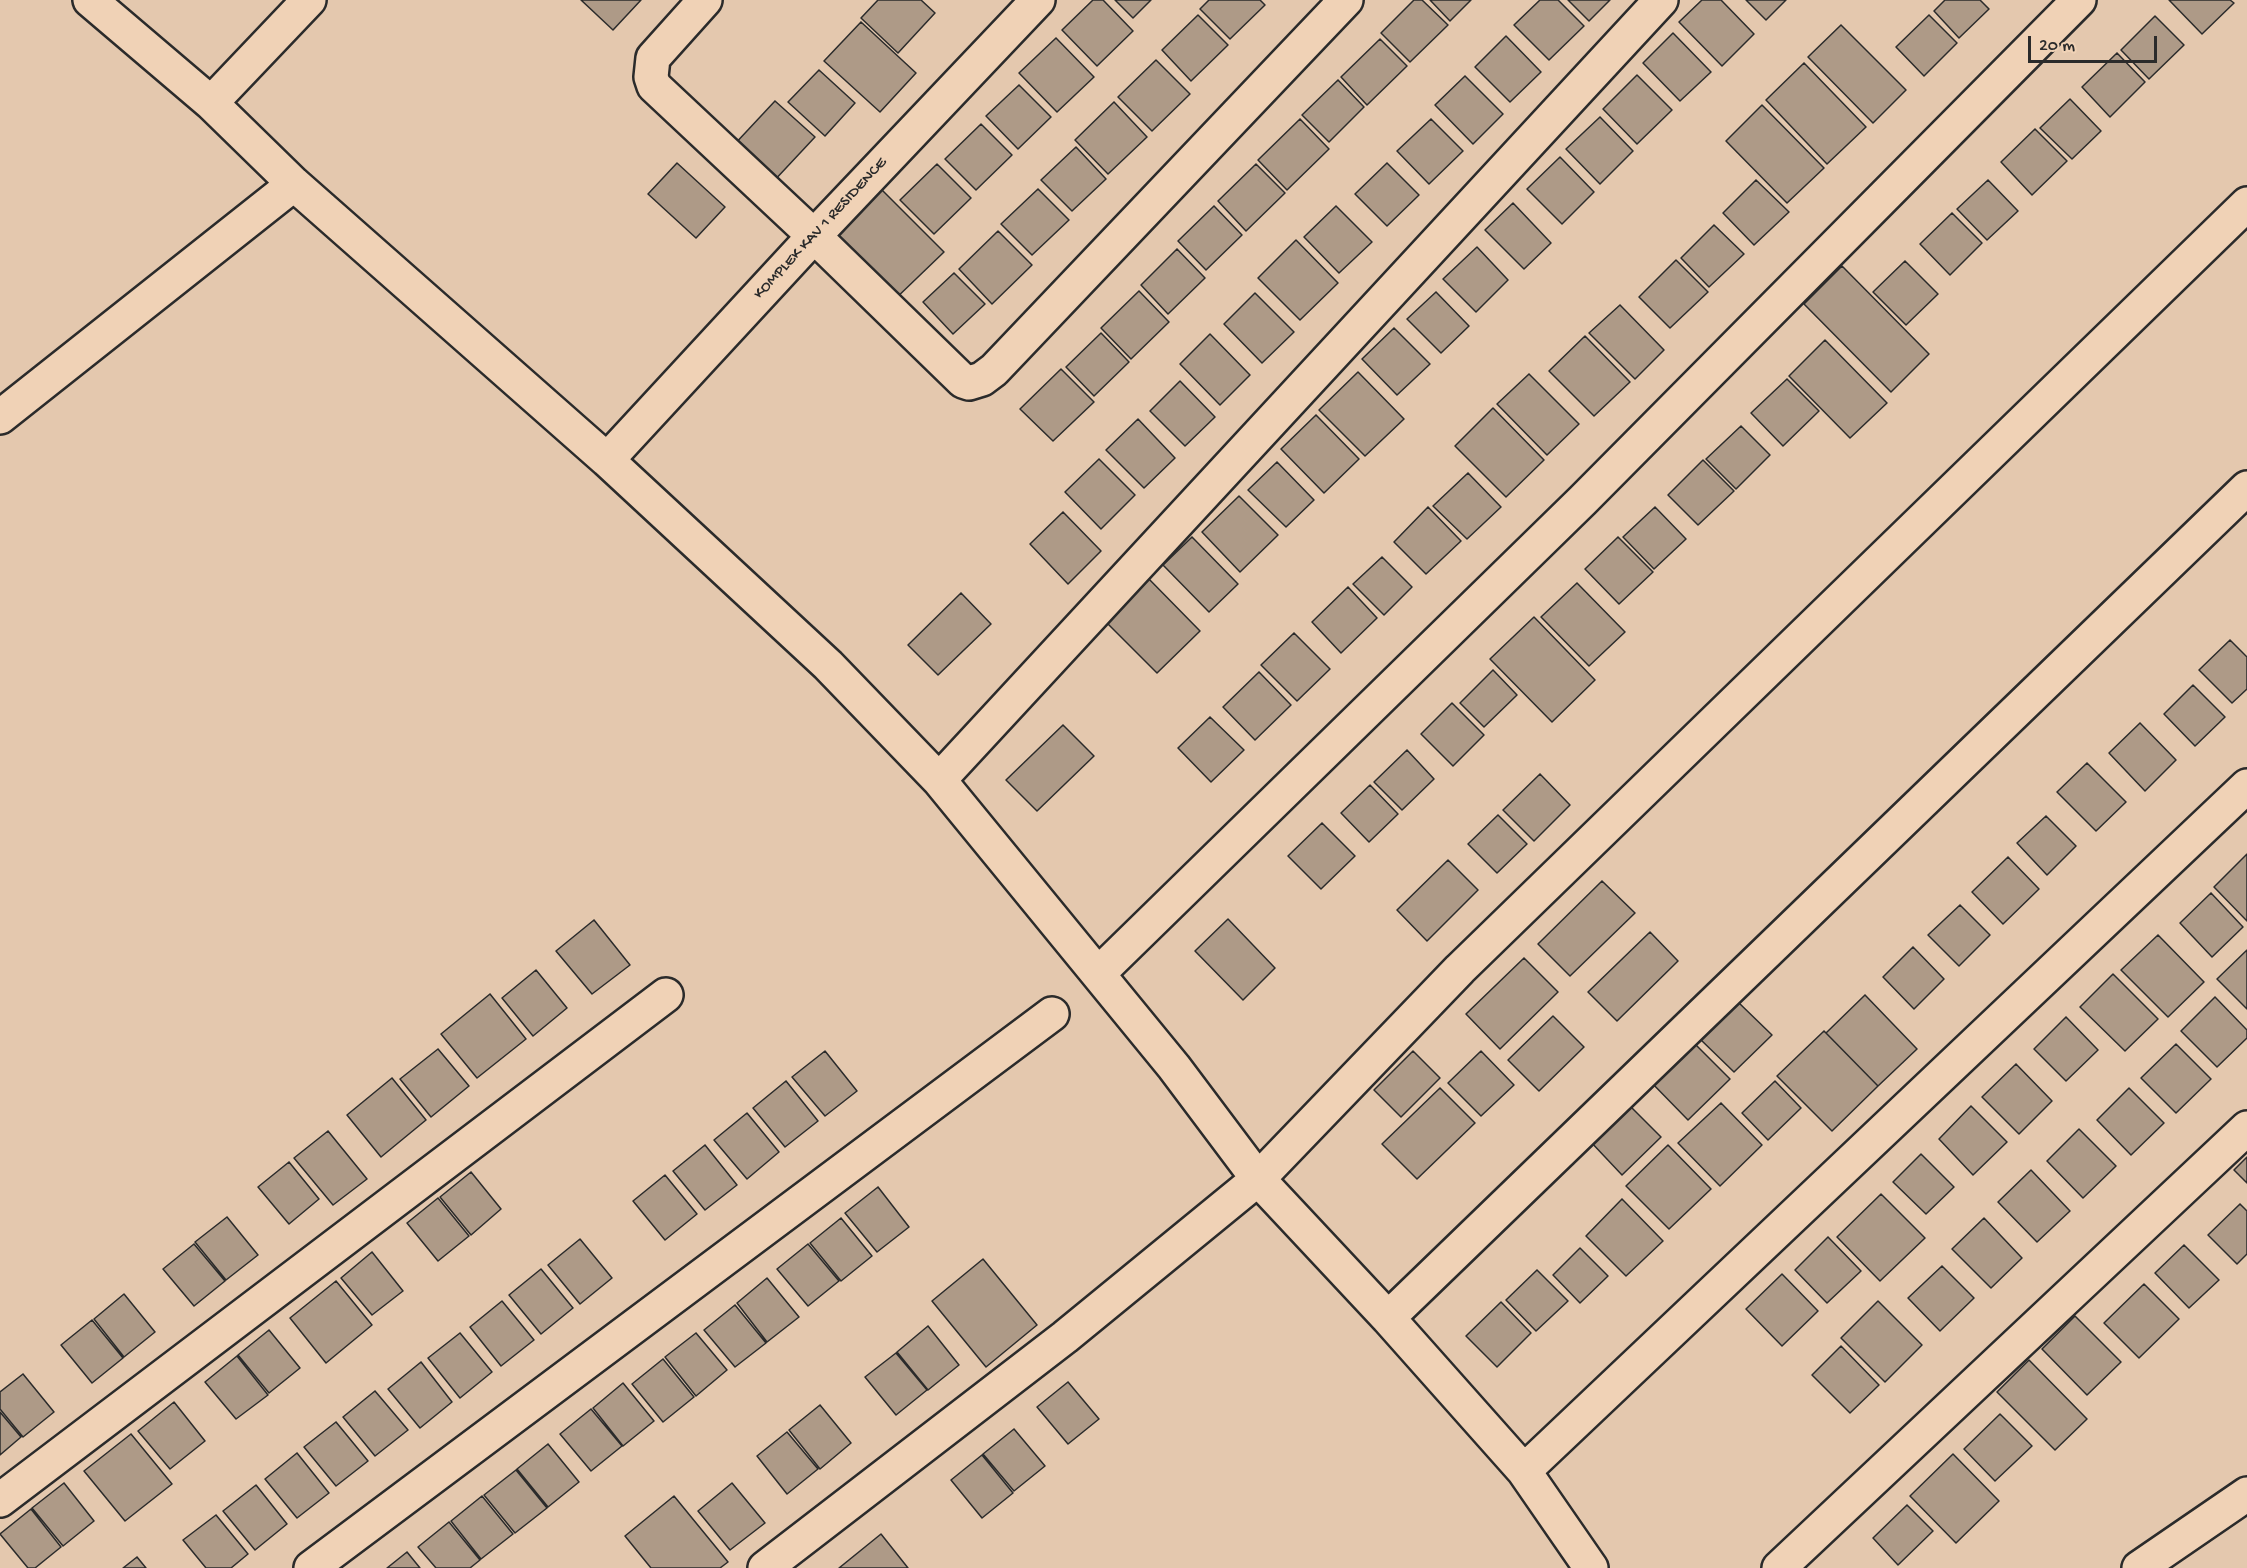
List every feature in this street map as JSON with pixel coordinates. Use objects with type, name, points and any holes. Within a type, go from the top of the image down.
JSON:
[{"type":"street","points":[[90,0],[210,103],[294,184],[607,460],[828,665],[939,780],[1098,973],[1258,1179],[1388,1318],[1524,1471],[1591,1568]]},
{"type":"street","points":[[210,103],[309,0]]},
{"type":"street","points":[[705,0],[653,57],[651,77],[654,86],[814,236],[963,381],[975,383],[994,370],[1346,0]]},
{"type":"street","name":"KOMPLEK KAV 1 RESIDENCE","points":[[607,460],[814,236],[1038,0]]},
{"type":"street","points":[[939,780],[1661,0]]},
{"type":"street","points":[[1098,973],[1583,500],[2079,0]]},
{"type":"street","points":[[0,417],[294,184]]},
{"type":"street","points":[[765,1568],[1065,1337],[1258,1179],[1468,960],[2247,204]]},
{"type":"street","points":[[1388,1318],[2247,488]]},
{"type":"street","points":[[1524,1471],[2247,786]]},
{"type":"street","points":[[0,1500],[666,995]]},
{"type":"street","points":[[311,1568],[1052,1014]]},
{"type":"street","points":[[1779,1568],[2247,1128]]},
{"type":"street","points":[[2139,1568],[2247,1494]]},
{"type":"building","points":[[581,0],[641,0],[613,30]]},
{"type":"building","points":[[878,0],[921,0],[935,13],[898,53],[861,18]]},
{"type":"building","points":[[1093,0],[1103,0],[1133,31],[1097,66],[1062,30]]},
{"type":"building","points":[[1115,0],[1151,0],[1133,18]]},
{"type":"building","points":[[1209,0],[1260,0],[1265,5],[1230,39],[1200,9]]},
{"type":"building","points":[[1414,0],[1422,0],[1448,25],[1410,62],[1381,33]]},
{"type":"building","points":[[1430,0],[1471,0],[1450,21]]},
{"type":"building","points":[[1540,0],[1558,0],[1584,26],[1549,60],[1514,25]]},
{"type":"building","points":[[1568,0],[1610,0],[1589,21]]},
{"type":"building","points":[[1702,0],[1721,0],[1754,34],[1722,66],[1679,22]]},
{"type":"building","points":[[1746,0],[1786,0],[1766,20]]},
{"type":"building","points":[[1945,0],[1980,0],[1989,9],[1959,38],[1934,11]]},
{"type":"building","points":[[2169,0],[2230,0],[2234,3],[2202,34]]},
{"type":"building","points":[[1198,15],[1228,45],[1191,81],[1162,50]]},
{"type":"building","points":[[1929,15],[1957,43],[1924,76],[1896,47]]},
{"type":"building","points":[[2155,16],[2184,45],[2149,79],[2121,50]]},
{"type":"building","points":[[861,22],[916,73],[880,112],[824,61]]},
{"type":"building","points":[[1841,25],[1906,90],[1873,123],[1808,57]]},
{"type":"building","points":[[1673,33],[1711,72],[1680,101],[1643,63]]},
{"type":"building","points":[[1506,36],[1541,72],[1510,102],[1475,67]]},
{"type":"building","points":[[1056,38],[1094,77],[1057,112],[1019,73]]},
{"type":"building","points":[[1380,39],[1407,66],[1367,105],[1341,77]]},
{"type":"building","points":[[2117,53],[2145,82],[2110,117],[2082,87]]},
{"type":"building","points":[[1156,60],[1190,94],[1152,131],[1118,97]]},
{"type":"building","points":[[1804,63],[1866,127],[1827,164],[1766,100]]},
{"type":"building","points":[[819,70],[855,103],[825,136],[788,102]]},
{"type":"building","points":[[1637,75],[1672,110],[1637,144],[1603,109]]},
{"type":"building","points":[[1465,76],[1503,114],[1473,144],[1435,105]]},
{"type":"building","points":[[1338,80],[1364,107],[1329,142],[1302,115]]},
{"type":"building","points":[[1019,85],[1051,117],[1018,149],[986,116]]},
{"type":"building","points":[[2070,99],[2101,131],[2072,159],[2040,128]]},
{"type":"building","points":[[775,101],[815,137],[772,183],[732,147]]},
{"type":"building","points":[[1114,102],[1147,137],[1108,174],[1075,140]]},
{"type":"building","points":[[1762,105],[1824,168],[1787,203],[1726,141]]},
{"type":"building","points":[[1600,117],[1633,151],[1600,184],[1566,149]]},
{"type":"building","points":[[1300,119],[1329,149],[1287,190],[1258,160]]},
{"type":"building","points":[[1431,119],[1463,151],[1429,184],[1397,151]]},
{"type":"building","points":[[981,124],[1012,155],[976,190],[945,159]]},
{"type":"building","points":[[2035,129],[2067,161],[2032,195],[2001,162]]},
{"type":"building","points":[[1076,147],[1106,179],[1072,211],[1041,180]]},
{"type":"building","points":[[1560,157],[1594,192],[1562,224],[1527,189]]},
{"type":"building","points":[[677,163],[725,207],[696,238],[648,194]]},
{"type":"building","points":[[1387,163],[1419,195],[1387,226],[1355,194]]},
{"type":"building","points":[[937,164],[971,198],[934,234],[900,200]]},
{"type":"building","points":[[1256,164],[1285,193],[1246,231],[1218,201]]},
{"type":"building","points":[[1756,180],[1789,212],[1754,245],[1723,213]]},
{"type":"building","points":[[1988,180],[2018,211],[1987,240],[1957,209]]},
{"type":"building","points":[[878,186],[944,252],[891,303],[825,237]]},
{"type":"building","points":[[1038,189],[1069,220],[1032,255],[1001,224]]},
{"type":"building","points":[[1513,203],[1551,243],[1524,269],[1485,230]]},
{"type":"building","points":[[1214,206],[1242,235],[1206,270],[1178,241]]},
{"type":"building","points":[[1336,206],[1372,242],[1339,273],[1304,237]]},
{"type":"building","points":[[1952,213],[1982,243],[1950,275],[1920,244]]},
{"type":"building","points":[[1714,225],[1744,254],[1709,287],[1681,258]]},
{"type":"building","points":[[998,231],[1032,265],[992,304],[959,269]]},
{"type":"building","points":[[1296,240],[1338,283],[1300,320],[1258,278]]},
{"type":"building","points":[[1477,247],[1508,280],[1476,312],[1443,279]]},
{"type":"building","points":[[1177,249],[1205,278],[1168,314],[1141,285]]},
{"type":"building","points":[[1676,260],[1708,292],[1670,328],[1639,297]]},
{"type":"building","points":[[1905,261],[1938,294],[1906,325],[1873,292]]},
{"type":"building","points":[[1842,266],[1929,354],[1891,392],[1804,304]]},
{"type":"building","points":[[954,273],[985,304],[953,334],[923,302]]},
{"type":"building","points":[[1139,291],[1169,322],[1131,359],[1101,328]]},
{"type":"building","points":[[1436,292],[1469,326],[1441,353],[1407,319]]},
{"type":"building","points":[[1255,293],[1294,332],[1262,363],[1224,324]]},
{"type":"building","points":[[1620,305],[1664,350],[1635,379],[1589,333]]},
{"type":"building","points":[[1394,328],[1430,364],[1397,395],[1362,359]]},
{"type":"building","points":[[1101,333],[1129,362],[1094,396],[1066,367]]},
{"type":"building","points":[[1210,334],[1250,375],[1220,405],[1180,364]]},
{"type":"building","points":[[1585,336],[1630,382],[1594,416],[1549,371]]},
{"type":"building","points":[[1825,340],[1887,403],[1850,438],[1789,376]]},
{"type":"building","points":[[1061,369],[1094,402],[1053,441],[1020,409]]},
{"type":"building","points":[[1358,372],[1404,419],[1365,456],[1319,410]]},
{"type":"building","points":[[1529,374],[1579,424],[1547,455],[1497,404]]},
{"type":"building","points":[[1787,379],[1819,411],[1783,446],[1751,413]]},
{"type":"building","points":[[1180,381],[1215,417],[1185,446],[1150,411]]},
{"type":"building","points":[[1493,408],[1544,460],[1506,497],[1455,446]]},
{"type":"building","points":[[1316,415],[1359,459],[1324,493],[1281,449]]},
{"type":"building","points":[[1138,419],[1175,458],[1144,488],[1106,450]]},
{"type":"building","points":[[1741,426],[1770,455],[1736,489],[1706,459]]},
{"type":"building","points":[[1099,459],[1135,495],[1101,529],[1065,492]]},
{"type":"building","points":[[1703,460],[1734,491],[1698,525],[1668,495]]},
{"type":"building","points":[[1277,462],[1314,500],[1286,527],[1248,490]]},
{"type":"building","points":[[1468,473],[1501,507],[1467,539],[1433,506]]},
{"type":"building","points":[[1239,496],[1278,535],[1240,572],[1202,532]]},
{"type":"building","points":[[1428,507],[1461,541],[1426,574],[1394,542]]},
{"type":"building","points":[[1655,507],[1686,539],[1654,569],[1623,537]]},
{"type":"building","points":[[1063,512],[1101,551],[1068,584],[1030,544]]},
{"type":"building","points":[[1192,537],[1238,584],[1209,612],[1163,565]]},
{"type":"building","points":[[1618,537],[1653,572],[1619,604],[1585,569]]},
{"type":"building","points":[[1382,557],[1412,587],[1384,615],[1353,584]]},
{"type":"building","points":[[1145,575],[1200,631],[1157,673],[1101,617]]},
{"type":"building","points":[[1577,583],[1625,632],[1589,666],[1541,617]]},
{"type":"building","points":[[1348,587],[1377,618],[1341,653],[1312,622]]},
{"type":"building","points":[[961,593],[991,624],[938,675],[908,645]]},
{"type":"building","points":[[1534,617],[1595,680],[1552,722],[1490,659]]},
{"type":"building","points":[[1294,633],[1330,669],[1297,701],[1261,665]]},
{"type":"building","points":[[2230,640],[2247,657],[2247,689],[2232,703],[2199,670]]},
{"type":"building","points":[[1493,670],[1517,695],[1484,727],[1460,703]]},
{"type":"building","points":[[1259,672],[1291,705],[1255,740],[1223,707]]},
{"type":"building","points":[[2193,685],[2225,717],[2195,746],[2164,714]]},
{"type":"building","points":[[1452,703],[1484,735],[1453,766],[1421,734]]},
{"type":"building","points":[[1210,717],[1244,750],[1211,782],[1178,748]]},
{"type":"building","points":[[2140,723],[2176,760],[2145,791],[2109,753]]},
{"type":"building","points":[[1063,725],[1094,756],[1037,811],[1006,780]]},
{"type":"building","points":[[1407,750],[1434,779],[1402,810],[1374,782]]},
{"type":"building","points":[[2087,763],[2126,802],[2096,831],[2057,792]]},
{"type":"building","points":[[1540,774],[1570,805],[1534,841],[1503,810]]},
{"type":"building","points":[[1370,785],[1398,814],[1369,842],[1341,813]]},
{"type":"building","points":[[1498,815],[1527,844],[1497,873],[1468,844]]},
{"type":"building","points":[[2046,816],[2076,846],[2047,875],[2017,843]]},
{"type":"building","points":[[1322,823],[1355,856],[1321,889],[1288,856]]},
{"type":"building","points":[[2247,854],[2247,921],[2214,887]]},
{"type":"building","points":[[2008,857],[2039,889],[2003,924],[1972,892]]},
{"type":"building","points":[[1448,860],[1478,890],[1427,941],[1397,910]]},
{"type":"building","points":[[1602,881],[1635,913],[1570,976],[1538,944]]},
{"type":"building","points":[[2211,893],[2243,927],[2212,957],[2180,923]]},
{"type":"building","points":[[1960,905],[1990,935],[1959,966],[1928,935]]},
{"type":"building","points":[[1228,919],[1275,968],[1243,1000],[1195,951]]},
{"type":"building","points":[[594,920],[630,965],[592,994],[556,951]]},
{"type":"building","points":[[1650,932],[1678,961],[1617,1021],[1588,992]]},
{"type":"building","points":[[2158,935],[2204,982],[2168,1017],[2121,970]]},
{"type":"building","points":[[1913,947],[1944,979],[1914,1009],[1883,977]]},
{"type":"building","points":[[2247,950],[2247,1009],[2217,979]]},
{"type":"building","points":[[1524,958],[1558,992],[1500,1049],[1466,1014]]},
{"type":"building","points":[[536,970],[567,1008],[533,1036],[502,998]]},
{"type":"building","points":[[2113,974],[2158,1019],[2125,1051],[2080,1007]]},
{"type":"building","points":[[490,994],[526,1039],[477,1078],[441,1034]]},
{"type":"building","points":[[1865,995],[1917,1049],[1878,1086],[1826,1033]]},
{"type":"building","points":[[2215,997],[2247,1030],[2247,1038],[2217,1067],[2181,1031]]},
{"type":"building","points":[[1738,1002],[1772,1035],[1734,1072],[1700,1039]]},
{"type":"building","points":[[1553,1016],[1584,1047],[1539,1091],[1508,1060]]},
{"type":"building","points":[[2066,1017],[2098,1050],[2066,1081],[2034,1049]]},
{"type":"building","points":[[1824,1031],[1878,1086],[1832,1131],[1777,1076]]},
{"type":"building","points":[[1689,1038],[1730,1079],[1688,1120],[1647,1078]]},
{"type":"building","points":[[2176,1044],[2211,1079],[2176,1113],[2141,1078]]},
{"type":"building","points":[[438,1049],[469,1086],[431,1117],[400,1079]]},
{"type":"building","points":[[825,1051],[857,1091],[825,1116],[792,1077]]},
{"type":"building","points":[[1413,1051],[1440,1078],[1401,1117],[1374,1090]]},
{"type":"building","points":[[1481,1051],[1514,1085],[1481,1116],[1448,1083]]},
{"type":"building","points":[[2016,1064],[2052,1101],[2019,1134],[1982,1097]]},
{"type":"building","points":[[392,1078],[426,1120],[381,1157],[347,1115]]},
{"type":"building","points":[[786,1081],[818,1121],[785,1147],[753,1108]]},
{"type":"building","points":[[1775,1081],[1801,1108],[1768,1140],[1742,1113]]},
{"type":"building","points":[[1440,1088],[1475,1123],[1417,1179],[1382,1144]]},
{"type":"building","points":[[2129,1088],[2164,1123],[2131,1155],[2097,1120]]},
{"type":"building","points":[[1627,1103],[1661,1137],[1622,1175],[1589,1140]]},
{"type":"building","points":[[1721,1103],[1762,1145],[1720,1186],[1678,1143]]},
{"type":"building","points":[[1971,1106],[2007,1142],[1973,1175],[1939,1139]]},
{"type":"building","points":[[747,1113],[779,1152],[747,1179],[714,1140]]},
{"type":"building","points":[[2079,1129],[2116,1166],[2083,1198],[2047,1161]]},
{"type":"building","points":[[328,1131],[367,1179],[333,1205],[294,1158]]},
{"type":"building","points":[[705,1145],[737,1185],[705,1210],[673,1171]]},
{"type":"building","points":[[1668,1145],[1711,1189],[1669,1229],[1626,1186]]},
{"type":"building","points":[[1921,1154],[1954,1187],[1926,1214],[1893,1182]]},
{"type":"building","points":[[2247,1157],[2247,1183],[2234,1170]]},
{"type":"building","points":[[289,1162],[319,1199],[289,1224],[258,1187]]},
{"type":"building","points":[[2031,1170],[2070,1211],[2037,1242],[1998,1202]]},
{"type":"building","points":[[471,1172],[501,1209],[471,1235],[440,1197]]},
{"type":"building","points":[[665,1175],[697,1214],[665,1240],[633,1201]]},
{"type":"building","points":[[878,1187],[909,1227],[877,1252],[845,1213]]},
{"type":"building","points":[[1881,1194],[1925,1238],[1880,1281],[1837,1237]]},
{"type":"building","points":[[438,1198],[469,1236],[438,1261],[407,1223]]},
{"type":"building","points":[[1622,1199],[1663,1241],[1626,1276],[1586,1236]]},
{"type":"building","points":[[2240,1204],[2247,1211],[2247,1254],[2237,1264],[2208,1235]]},
{"type":"building","points":[[227,1217],[258,1255],[226,1280],[195,1242]]},
{"type":"building","points":[[841,1218],[872,1256],[841,1281],[810,1243]]},
{"type":"building","points":[[1984,1218],[2022,1258],[1991,1288],[1952,1249]]},
{"type":"building","points":[[1828,1237],[1861,1271],[1827,1303],[1795,1270]]},
{"type":"building","points":[[580,1239],[612,1278],[580,1304],[548,1265]]},
{"type":"building","points":[[194,1244],[225,1281],[194,1306],[163,1269]]},
{"type":"building","points":[[808,1244],[839,1281],[808,1306],[777,1269]]},
{"type":"building","points":[[2184,1245],[2219,1280],[2189,1308],[2155,1273]]},
{"type":"building","points":[[1580,1248],[1608,1276],[1580,1303],[1553,1275]]},
{"type":"building","points":[[372,1252],[403,1291],[372,1315],[341,1278]]},
{"type":"building","points":[[983,1259],[1037,1325],[986,1367],[932,1301]]},
{"type":"building","points":[[1942,1266],[1974,1298],[1940,1331],[1908,1298]]},
{"type":"building","points":[[541,1269],[573,1308],[541,1334],[509,1295]]},
{"type":"building","points":[[1537,1270],[1568,1301],[1536,1331],[1506,1300]]},
{"type":"building","points":[[1782,1274],[1818,1311],[1782,1346],[1746,1309]]},
{"type":"building","points":[[767,1278],[799,1317],[767,1342],[737,1303]]},
{"type":"building","points":[[336,1281],[372,1325],[326,1363],[290,1318]]},
{"type":"building","points":[[2144,1284],[2179,1319],[2139,1358],[2104,1323]]},
{"type":"building","points":[[124,1294],[155,1332],[124,1357],[94,1319]]},
{"type":"building","points":[[502,1301],[534,1340],[501,1366],[470,1327]]},
{"type":"building","points":[[1878,1301],[1922,1345],[1885,1382],[1841,1338]]},
{"type":"building","points":[[1501,1302],[1531,1333],[1497,1367],[1466,1336]]},
{"type":"building","points":[[735,1305],[766,1343],[735,1367],[704,1330]]},
{"type":"building","points":[[2075,1316],[2121,1362],[2087,1395],[2042,1349]]},
{"type":"building","points":[[92,1320],[123,1358],[92,1383],[61,1345]]},
{"type":"building","points":[[928,1326],[959,1365],[928,1390],[897,1352]]},
{"type":"building","points":[[269,1330],[300,1368],[269,1393],[238,1355]]},
{"type":"building","points":[[460,1333],[492,1372],[460,1398],[428,1358]]},
{"type":"building","points":[[696,1333],[727,1370],[696,1396],[665,1357]]},
{"type":"building","points":[[1841,1346],[1879,1385],[1850,1413],[1812,1375]]},
{"type":"building","points":[[896,1353],[927,1390],[896,1415],[865,1377]]},
{"type":"building","points":[[237,1356],[268,1395],[236,1419],[205,1382]]},
{"type":"building","points":[[663,1359],[694,1397],[663,1422],[632,1384]]},
{"type":"building","points":[[2029,1360],[2087,1419],[2055,1450],[1997,1392]]},
{"type":"building","points":[[421,1362],[452,1402],[420,1428],[388,1389]]},
{"type":"building","points":[[23,1374],[54,1412],[23,1437],[0,1409],[0,1392]]},
{"type":"building","points":[[1068,1382],[1099,1419],[1068,1444],[1037,1407]]},
{"type":"building","points":[[623,1383],[654,1421],[623,1446],[593,1408]]},
{"type":"building","points":[[375,1391],[408,1430],[375,1456],[343,1417]]},
{"type":"building","points":[[174,1402],[205,1441],[170,1469],[138,1431]]},
{"type":"building","points":[[820,1405],[851,1443],[820,1469],[789,1430]]},
{"type":"building","points":[[591,1409],[622,1446],[591,1471],[560,1434]]},
{"type":"building","points":[[0,1412],[21,1437],[0,1455]]},
{"type":"building","points":[[2000,1414],[2032,1446],[1995,1481],[1964,1449]]},
{"type":"building","points":[[336,1422],[368,1461],[336,1486],[304,1447]]},
{"type":"building","points":[[1014,1429],[1045,1466],[1014,1491],[983,1454]]},
{"type":"building","points":[[787,1432],[818,1469],[787,1494],[757,1456]]},
{"type":"building","points":[[131,1434],[172,1484],[125,1521],[84,1471]]},
{"type":"building","points":[[548,1444],[579,1482],[548,1507],[517,1469]]},
{"type":"building","points":[[297,1453],[329,1493],[297,1518],[265,1479]]},
{"type":"building","points":[[1953,1454],[1999,1501],[1956,1543],[1910,1496]]},
{"type":"building","points":[[982,1455],[1013,1493],[982,1518],[951,1480]]},
{"type":"building","points":[[516,1470],[547,1508],[515,1533],[484,1495]]},
{"type":"building","points":[[64,1483],[94,1521],[63,1546],[32,1508]]},
{"type":"building","points":[[732,1483],[765,1523],[730,1550],[698,1511]]},
{"type":"building","points":[[256,1485],[287,1524],[255,1550],[223,1511]]},
{"type":"building","points":[[482,1496],[513,1534],[481,1559],[451,1521]]},
{"type":"building","points":[[674,1496],[728,1562],[720,1568],[651,1568],[625,1536]]},
{"type":"building","points":[[1907,1505],[1933,1531],[1898,1565],[1873,1538]]},
{"type":"building","points":[[31,1509],[61,1547],[35,1568],[28,1568],[0,1534]]},
{"type":"building","points":[[216,1515],[248,1554],[231,1568],[206,1568],[183,1540]]},
{"type":"building","points":[[449,1522],[480,1560],[470,1568],[436,1568],[418,1547]]},
{"type":"building","points":[[881,1534],[908,1568],[839,1568]]},
{"type":"building","points":[[407,1552],[420,1568],[387,1568]]},
{"type":"building","points":[[137,1557],[146,1568],[123,1568]]}]
